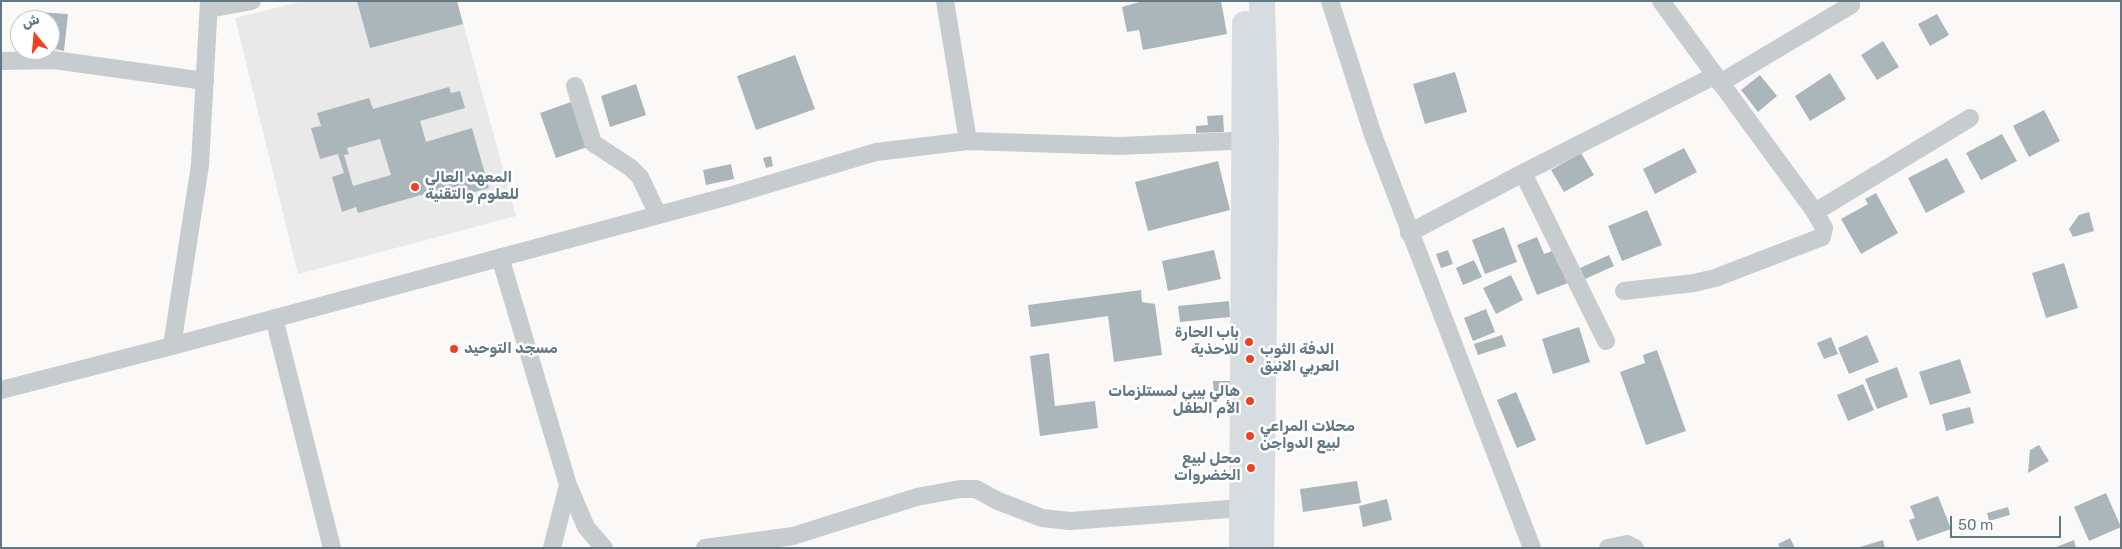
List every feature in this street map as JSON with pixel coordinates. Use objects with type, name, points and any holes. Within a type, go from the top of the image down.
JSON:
[{"type":"highway","points":[[1242,548],[1242,508],[1253,314],[1255,140],[1260,4]]},
{"type":"highway","points":[[1253,314],[1261,548]]},
{"type":"street","points":[[172,346],[200,165],[209,5],[252,1]]},
{"type":"street","points":[[945,1],[968,141]]},
{"type":"street","points":[[1330,1],[1359,95],[1410,233],[1437,298],[1532,548]]},
{"type":"street","points":[[1624,290],[1694,283],[1715,278],[1822,237],[1824,228],[1815,212],[1661,1]]},
{"type":"street","points":[[1410,233],[1523,173],[1717,79],[1850,5]]},
{"type":"street","points":[[1,62],[54,60],[205,81]]},
{"type":"street","points":[[575,86],[593,143],[600,150],[631,168],[640,177],[658,215]]},
{"type":"street","points":[[1815,212],[1970,118]]},
{"type":"street","points":[[1,390],[172,346],[729,196],[876,152],[968,141],[1120,146],[1255,140]]},
{"type":"street","points":[[1523,173],[1606,341]]},
{"type":"street","points":[[500,257],[568,485],[586,527],[604,548]]},
{"type":"street","points":[[274,318],[332,548]]},
{"type":"street","points":[[552,548],[568,485]]},
{"type":"street","points":[[705,548],[793,536],[917,497],[960,489],[976,489],[998,501],[1042,518],[1070,521],[1242,508]]},
{"type":"street","points":[[1608,548],[1626,544],[1635,548]]},
{"type":"shaded area","points":[[304,1],[457,1],[516,216],[298,274],[235,18]]},
{"type":"building","points":[[357,1],[457,1],[463,24],[370,48]]},
{"type":"building","points":[[1143,1],[1221,1],[1227,34],[1143,50],[1139,30],[1127,32],[1122,7]]},
{"type":"building","points":[[60,13],[68,14],[64,51],[60,50]]},
{"type":"building","points":[[1937,14],[1949,35],[1930,46],[1918,24]]},
{"type":"building","points":[[1883,41],[1899,67],[1877,80],[1861,55]]},
{"type":"building","points":[[795,55],[815,109],[756,130],[737,76]]},
{"type":"building","points":[[1455,72],[1467,112],[1425,124],[1413,84]]},
{"type":"building","points":[[1830,73],[1846,99],[1810,121],[1795,96]]},
{"type":"building","points":[[1760,75],[1777,96],[1758,112],[1741,90]]},
{"type":"building","points":[[636,84],[646,115],[610,127],[601,96]]},
{"type":"building","points":[[449,87],[451,93],[460,91],[465,108],[420,121],[426,142],[472,128],[489,188],[439,202],[435,191],[358,213],[356,207],[342,212],[332,177],[344,173],[338,154],[320,159],[311,128],[321,126],[317,113],[369,98],[373,109]],"holes":[[[380,139],[391,175],[353,186],[344,155],[349,154],[347,148]]]},
{"type":"building","points":[[571,102],[587,147],[556,158],[540,113]]},
{"type":"building","points":[[2044,110],[2060,141],[2029,157],[2013,126]]},
{"type":"building","points":[[1223,115],[1224,132],[1196,133],[1196,126],[1208,125],[1207,116]]},
{"type":"building","points":[[2002,134],[2017,161],[1981,180],[1966,153]]},
{"type":"building","points":[[1684,148],[1697,172],[1655,194],[1643,169]]},
{"type":"building","points":[[1581,153],[1594,175],[1564,192],[1551,170]]},
{"type":"building","points":[[771,156],[773,166],[766,168],[763,158]]},
{"type":"building","points":[[1947,158],[1965,192],[1926,213],[1908,178]]},
{"type":"building","points":[[1218,161],[1230,210],[1148,231],[1135,182]]},
{"type":"building","points":[[731,164],[734,179],[706,185],[703,170]]},
{"type":"building","points":[[1876,193],[1898,233],[1861,254],[1841,219],[1868,204],[1865,199]]},
{"type":"building","points":[[1647,210],[1662,245],[1622,261],[1608,226]]},
{"type":"building","points":[[2089,212],[2094,231],[2073,237],[2069,229],[2079,215]]},
{"type":"building","points":[[1504,227],[1517,262],[1485,274],[1472,240]]},
{"type":"building","points":[[1537,237],[1544,254],[1555,250],[1568,283],[1537,295],[1517,245]]},
{"type":"building","points":[[1214,250],[1221,279],[1168,291],[1162,261]]},
{"type":"building","points":[[1448,250],[1453,264],[1441,268],[1436,254]]},
{"type":"building","points":[[1609,255],[1614,266],[1585,279],[1580,268]]},
{"type":"building","points":[[1474,260],[1482,277],[1463,285],[1456,268]]},
{"type":"building","points":[[2064,263],[2078,308],[2046,318],[2032,273]]},
{"type":"building","points":[[1511,275],[1523,300],[1496,314],[1483,288]]},
{"type":"building","points":[[1141,290],[1142,302],[1155,304],[1162,355],[1114,362],[1108,316],[1031,327],[1028,305]]},
{"type":"building","points":[[1229,301],[1230,317],[1180,322],[1178,306]]},
{"type":"building","points":[[1486,309],[1495,332],[1473,341],[1464,318]]},
{"type":"building","points":[[1579,327],[1590,362],[1553,374],[1542,339]]},
{"type":"building","points":[[1502,335],[1506,346],[1478,355],[1474,344]]},
{"type":"building","points":[[1867,335],[1879,362],[1849,374],[1838,348]]},
{"type":"building","points":[[1831,337],[1838,354],[1824,359],[1817,343]]},
{"type":"building","points":[[1657,350],[1686,431],[1646,445],[1620,372],[1645,363],[1643,355]]},
{"type":"building","points":[[1049,353],[1055,406],[1095,401],[1098,428],[1040,436],[1030,356]]},
{"type":"building","points":[[1960,359],[1971,393],[1930,405],[1919,372]]},
{"type":"building","points":[[1897,367],[1908,397],[1877,409],[1865,379]]},
{"type":"building","points":[[1213,381],[1231,381],[1232,397],[1214,398]]},
{"type":"building","points":[[1863,384],[1874,410],[1848,421],[1837,395]]},
{"type":"building","points":[[1516,392],[1536,440],[1517,448],[1497,400]]},
{"type":"building","points":[[1970,407],[1974,423],[1946,431],[1942,414]]},
{"type":"building","points":[[2039,445],[2049,461],[2028,473],[2030,450]]},
{"type":"building","points":[[1357,481],[1361,503],[1303,512],[1300,489]]},
{"type":"building","points":[[2106,493],[2121,527],[2089,541],[2074,507]]},
{"type":"building","points":[[1938,496],[1951,529],[1917,541],[1909,520],[1915,518],[1910,506]]},
{"type":"building","points":[[1387,499],[1392,520],[1363,527],[1359,506]]},
{"type":"building","points":[[2008,507],[2010,515],[1989,521],[1987,513]]},
{"type":"building","points":[[1790,538],[1795,548],[1780,548],[1778,544]]},
{"type":"building","points":[[1883,540],[1885,548],[1860,548],[1860,547]]},
{"type":"building","points":[[2074,540],[2076,548],[2054,548]]},
{"type":"place","name":"المعهد العالي للعلوم والتقنية","points":[[415,187]]},
{"type":"place","name":"باب الحارة للاحذية","points":[[1249,342]]},
{"type":"place","name":"مسجد التوحيد","points":[[454,349]]},
{"type":"place","name":"الدفة الثوب العربي الانيق","points":[[1250,359]]},
{"type":"place","name":"هالي بيبي لمستلزمات الأم الطفل","points":[[1250,401]]},
{"type":"place","name":"محلات المراعي لبيع الدواجن","points":[[1250,436]]},
{"type":"place","name":"محل لبيع الخضروات","points":[[1251,468]]}]
